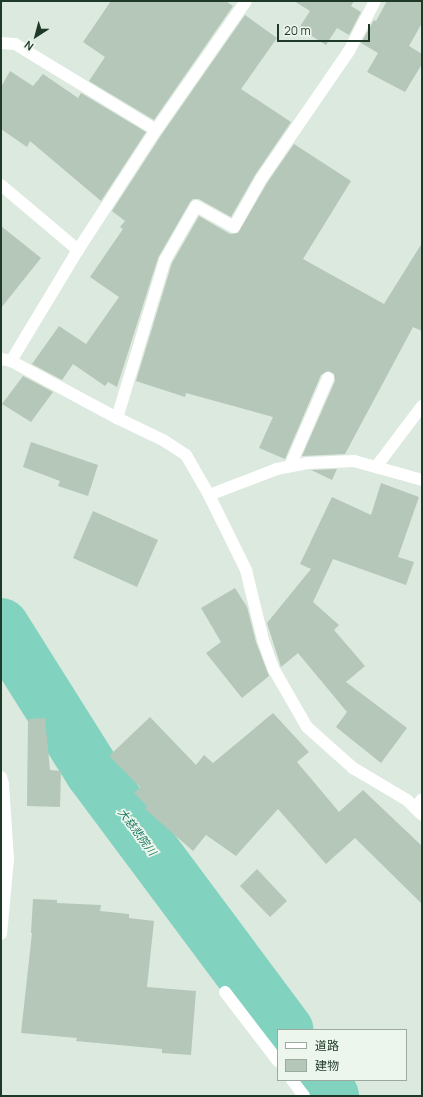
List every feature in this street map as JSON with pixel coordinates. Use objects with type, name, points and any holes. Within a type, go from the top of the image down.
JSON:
[{"type":"street","points":[[246,1],[156,130],[6,360],[164,440],[186,455],[209,495],[246,570],[263,640],[273,668],[307,727],[353,768],[420,807]]},
{"type":"street","points":[[118,418],[165,260],[196,206],[234,227],[261,179],[349,51],[375,1]]},
{"type":"street","points":[[1,44],[15,44],[156,130]]},
{"type":"street","points":[[1,185],[78,250]]},
{"type":"street","points":[[290,466],[328,378]]},
{"type":"street","points":[[376,467],[422,406]]},
{"type":"street","points":[[209,495],[277,469],[308,463],[354,461],[422,480]]},
{"type":"street","points":[[1,934],[8,859],[2,782]]},
{"type":"street","points":[[225,992],[277,1061]]},
{"type":"street","points":[[293,1081],[304,1096]]},
{"type":"building","points":[[111,1],[226,1],[233,6],[154,120],[89,81],[105,57],[83,42]]},
{"type":"building","points":[[294,1],[354,1],[351,6],[361,12],[349,35],[337,28],[326,45],[299,28],[310,11]]},
{"type":"building","points":[[387,1],[422,1],[422,23],[409,46],[422,54],[422,64],[405,92],[367,72],[378,53],[361,43]]},
{"type":"building","points":[[245,15],[277,38],[241,89],[291,122],[255,175],[231,217],[199,199],[193,199],[190,202],[158,258],[117,387],[108,382],[105,386],[73,364],[62,380],[32,364],[59,326],[86,344],[119,297],[90,277],[123,229],[120,227],[125,221],[112,211],[162,134]]},
{"type":"building","points":[[10,71],[33,86],[43,74],[78,98],[81,93],[146,132],[101,201],[30,141],[27,147],[1,129],[1,87]]},
{"type":"building","points":[[294,144],[351,181],[303,259],[384,304],[422,243],[422,331],[413,327],[345,454],[302,456],[335,381],[334,374],[328,371],[321,375],[285,459],[259,448],[273,417],[186,393],[185,397],[136,381],[172,263],[199,216],[230,234],[238,233],[267,183]]},
{"type":"building","points":[[1,226],[41,258],[1,308]]},
{"type":"building","points":[[23,376],[53,392],[31,422],[2,404]]},
{"type":"building","points":[[31,442],[98,465],[88,496],[58,486],[60,481],[23,467]]},
{"type":"building","points":[[337,469],[332,480],[311,470]]},
{"type":"building","points":[[381,483],[419,497],[398,557],[414,562],[406,585],[333,559],[313,602],[339,625],[334,630],[365,666],[346,682],[407,728],[381,763],[336,727],[347,712],[298,653],[281,667],[267,623],[311,569],[300,564],[332,497],[371,515]]},
{"type":"building","points":[[93,511],[158,540],[137,587],[73,558]]},
{"type":"building","points":[[235,588],[247,607],[256,642],[269,676],[242,698],[206,653],[221,642],[201,608]]},
{"type":"building","points":[[273,713],[309,752],[297,762],[339,812],[363,790],[422,846],[422,904],[355,838],[326,864],[278,809],[236,856],[206,835],[193,851],[145,809],[147,806],[134,793],[140,787],[109,756],[150,717],[196,765],[204,755],[213,763]]},
{"type":"building","points":[[45,718],[50,770],[61,771],[60,807],[27,806],[28,719]]},
{"type":"building","points":[[257,869],[287,901],[270,917],[240,886]]},
{"type":"building","points":[[33,899],[57,900],[57,903],[101,905],[100,911],[129,914],[129,918],[154,921],[147,987],[196,991],[191,1055],[162,1053],[162,1049],[76,1041],[77,1038],[21,1033],[32,933]]},
{"type":"waterway","name":"大慈悲院川","points":[[1,626],[93,772],[284,1029]]},
{"type":"waterway","name":"大慈悲院川","points":[[322,1081],[331,1096]]}]
